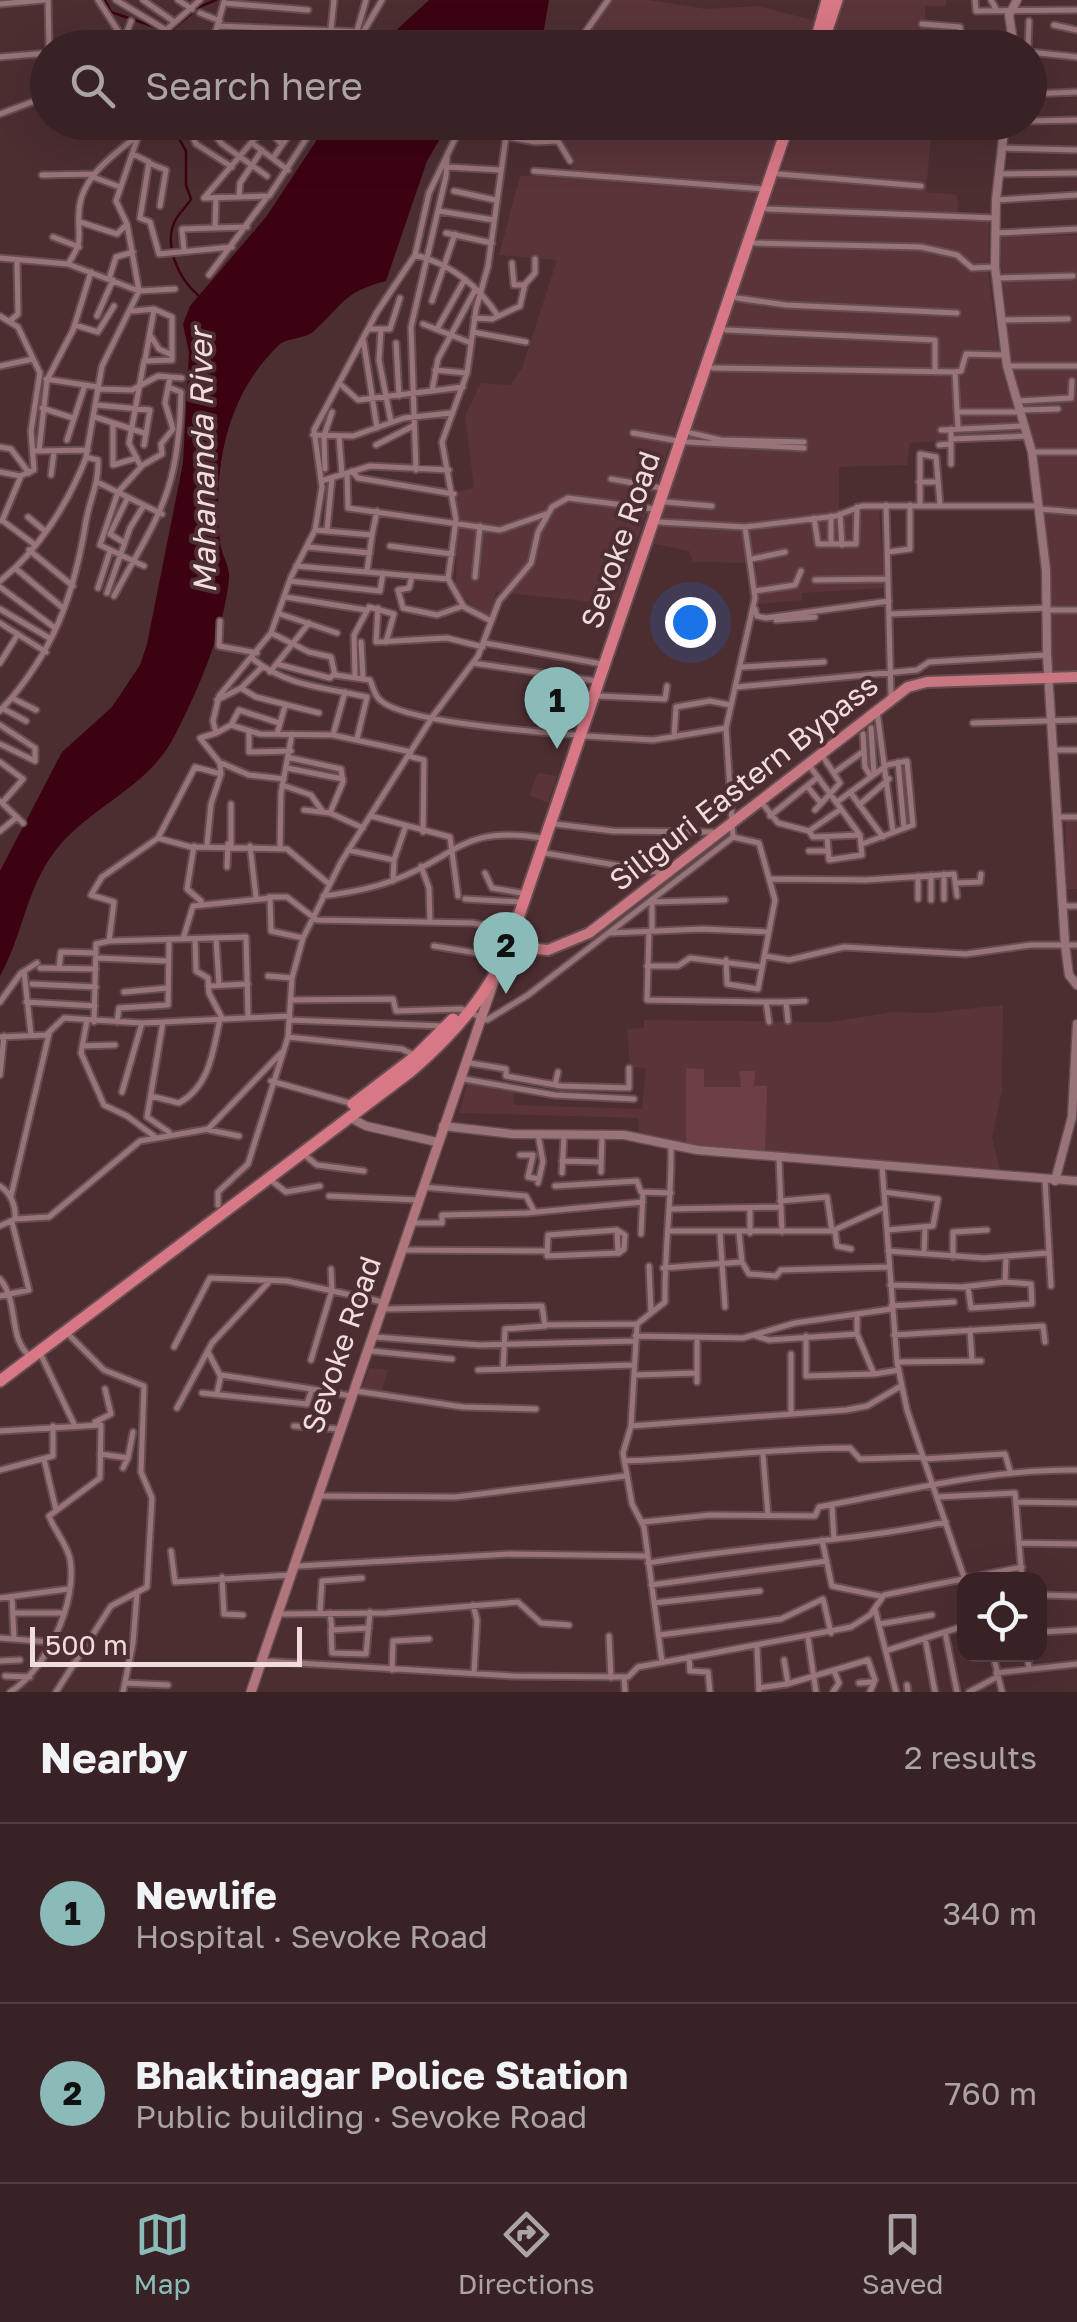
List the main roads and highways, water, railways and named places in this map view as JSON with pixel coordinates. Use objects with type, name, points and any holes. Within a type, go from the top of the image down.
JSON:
[{"type":"highway","points":[[822,30],[827,0]]},
{"type":"highway","points":[[826,30],[838,0]]},
{"type":"highway","name":"Sevoke Road","points":[[686,439],[766,189],[786,140]]},
{"type":"highway","name":"Sevoke Road","points":[[519,916],[526,910],[598,681],[713,368],[788,140]]},
{"type":"highway","name":"Sevoke Road","points":[[519,916],[599,696],[662,506]]},
{"type":"highway","points":[[0,1378],[218,1205],[423,1060],[476,1016],[519,916]]},
{"type":"highway","points":[[32,1353],[302,1152],[446,1027],[476,1016]]},
{"type":"main road","name":"Siliguri Eastern Bypass","points":[[511,939],[542,946],[569,939],[822,755],[908,687],[927,682],[1049,676]]},
{"type":"main road","name":"Siliguri Eastern Bypass","points":[[511,939],[548,950],[574,942],[891,696],[923,680],[1077,676]]},
{"type":"main road","name":"Sevoke Road","points":[[319,1496],[415,1223],[438,1142],[470,1062],[476,1016]]},
{"type":"main road","name":"Sevoke Road","points":[[392,1283],[445,1126],[476,1016]]},
{"type":"main road","name":"Sevoke Road","points":[[264,1661],[384,1305]]},
{"type":"main road","name":"Sevoke Road","points":[[253,1692],[282,1614],[294,1568]]},
{"type":"water","points":[[429,0],[549,0],[544,30],[396,30]]},
{"type":"water","name":"Mahananda River","points":[[317,140],[439,140],[427,161],[386,281],[352,295],[310,334],[279,345],[246,388],[234,412],[221,463],[218,516],[220,543],[229,574],[216,639],[201,680],[163,755],[55,851],[37,881],[0,976],[0,871],[62,752],[112,707],[140,665],[147,644],[183,463],[189,353],[183,324],[190,306],[266,217]]},
{"type":"waterway","points":[[105,0],[111,12],[158,28]]},
{"type":"waterway","points":[[171,30],[199,7],[216,0]]},
{"type":"waterway","points":[[180,140],[186,151],[186,185],[191,199],[172,229],[172,250],[179,271],[198,295]]},
{"type":"place","name":"Newlife","points":[[557,749]]},
{"type":"place","name":"Bhaktinagar Police Station","points":[[506,994]]}]
